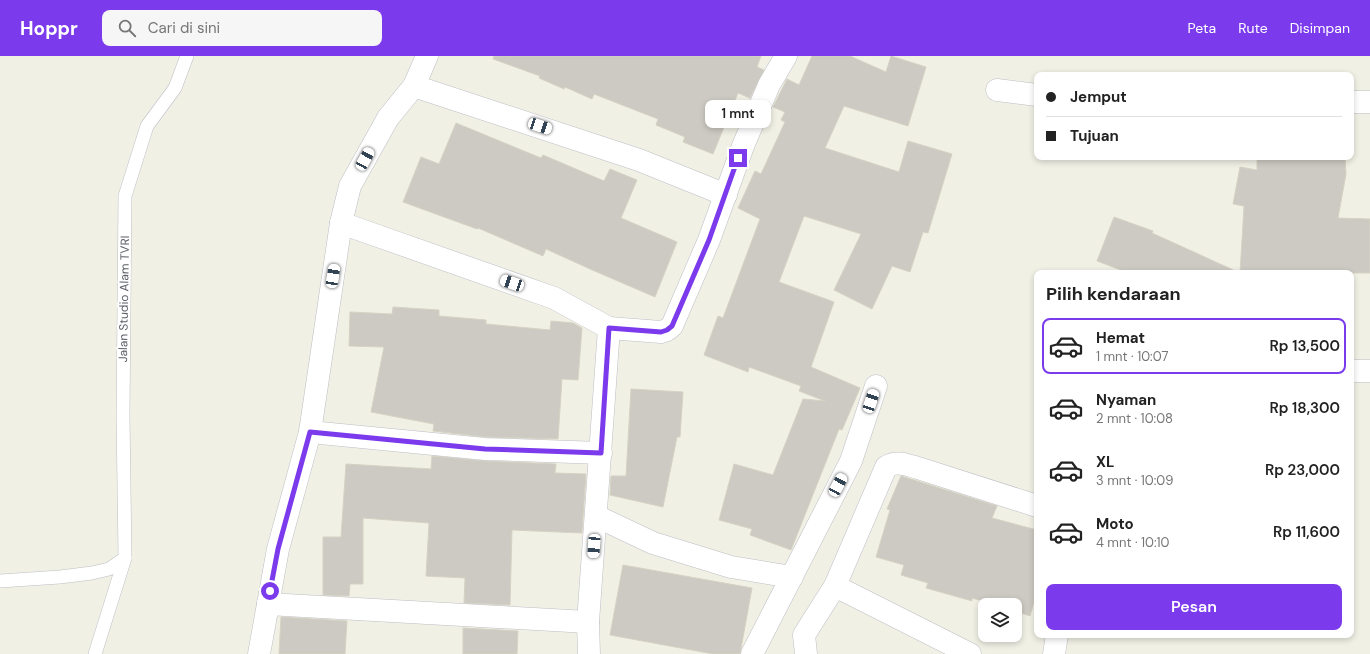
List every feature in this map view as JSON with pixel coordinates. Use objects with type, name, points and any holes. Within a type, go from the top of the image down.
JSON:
[{"type":"street","points":[[259,654],[278,549],[310,432],[341,223],[350,186],[388,118],[414,86],[427,56]]},
{"type":"street","points":[[341,223],[554,298],[609,328],[661,332],[667,330],[672,326],[709,240],[746,139],[769,85],[786,56]]},
{"type":"street","points":[[414,86],[639,160],[726,195]]},
{"type":"street","points":[[997,90],[1034,95]]},
{"type":"street","points":[[1354,102],[1370,102]]},
{"type":"street","points":[[589,654],[588,622],[609,328]]},
{"type":"street","points":[[1354,371],[1370,371]]},
{"type":"street","points":[[752,654],[851,462],[876,386]]},
{"type":"street","points":[[310,432],[485,449],[601,453]]},
{"type":"street","points":[[806,654],[804,636],[835,586],[886,467],[891,464],[898,463],[918,468],[1034,505]]},
{"type":"street","points":[[596,516],[653,543],[731,567],[792,577]]},
{"type":"street","points":[[835,586],[970,654]]},
{"type":"street","points":[[268,604],[588,622]]},
{"type":"street","points":[[1054,654],[1057,638]]},
{"type":"lane","name":"Jalan Studio Alam TVRI","points":[[95,654],[125,558],[123,416],[125,196],[147,126],[175,88],[187,56]]},
{"type":"lane","points":[[0,581],[60,577],[92,573],[109,569],[125,558]]},
{"type":"building","points":[[494,56],[761,56],[757,67],[764,70],[750,98],[738,93],[713,154],[683,142],[685,137],[656,125],[658,119],[594,94],[592,99],[565,87],[564,89],[539,78],[540,76],[493,59]]},
{"type":"building","points":[[812,56],[850,56],[886,72],[891,56],[926,67],[908,126],[844,106],[825,148],[899,172],[908,141],[952,154],[928,233],[923,232],[910,272],[892,266],[872,309],[834,290],[861,234],[804,216],[779,282],[834,302],[811,367],[860,388],[842,430],[839,429],[791,550],[750,535],[752,529],[719,520],[734,464],[773,475],[803,399],[825,401],[799,391],[801,386],[749,367],[748,372],[704,355],[718,316],[723,318],[760,219],[738,208],[755,171],[761,174],[785,122],[781,120],[785,112],[773,107],[787,79],[799,85]]},
{"type":"building","points":[[456,123],[541,158],[543,155],[604,181],[610,169],[637,180],[621,218],[677,242],[655,297],[546,249],[543,256],[478,228],[477,229],[403,202],[421,157],[439,164]]},
{"type":"building","points":[[1257,160],[1345,160],[1346,174],[1338,218],[1370,219],[1370,273],[1354,273],[1354,270],[1240,270],[1244,206],[1233,204],[1240,167],[1257,170]]},
{"type":"building","points":[[1114,217],[1153,231],[1152,233],[1233,270],[1121,270],[1097,261]]},
{"type":"building","points":[[393,307],[439,310],[439,316],[486,320],[486,324],[550,330],[551,321],[573,323],[582,328],[578,380],[562,379],[558,439],[486,437],[433,431],[434,424],[371,412],[384,347],[349,346],[350,312],[392,314]]},
{"type":"building","points":[[631,389],[683,392],[680,437],[677,437],[663,507],[610,495],[611,476],[626,476]]},
{"type":"building","points":[[432,456],[484,461],[556,464],[555,473],[586,474],[582,533],[512,530],[510,605],[464,603],[465,578],[426,576],[429,523],[363,518],[363,584],[350,584],[349,596],[323,595],[323,537],[341,537],[346,464],[431,469]]},
{"type":"building","points":[[901,476],[997,506],[992,518],[1034,529],[1034,602],[1030,616],[1022,613],[1022,598],[978,598],[978,600],[972,598],[972,601],[926,588],[928,583],[901,575],[904,565],[876,557],[890,510],[887,509]]},
{"type":"building","points":[[623,565],[752,588],[740,654],[713,654],[610,635]]},
{"type":"building","points":[[281,617],[347,621],[345,654],[279,654]]},
{"type":"building","points":[[463,628],[518,631],[517,654],[463,654]]},
{"type":"route","points":[[270,591],[278,549],[310,432],[485,449],[601,453],[609,328],[661,332],[672,326],[709,240],[738,158]]}]
